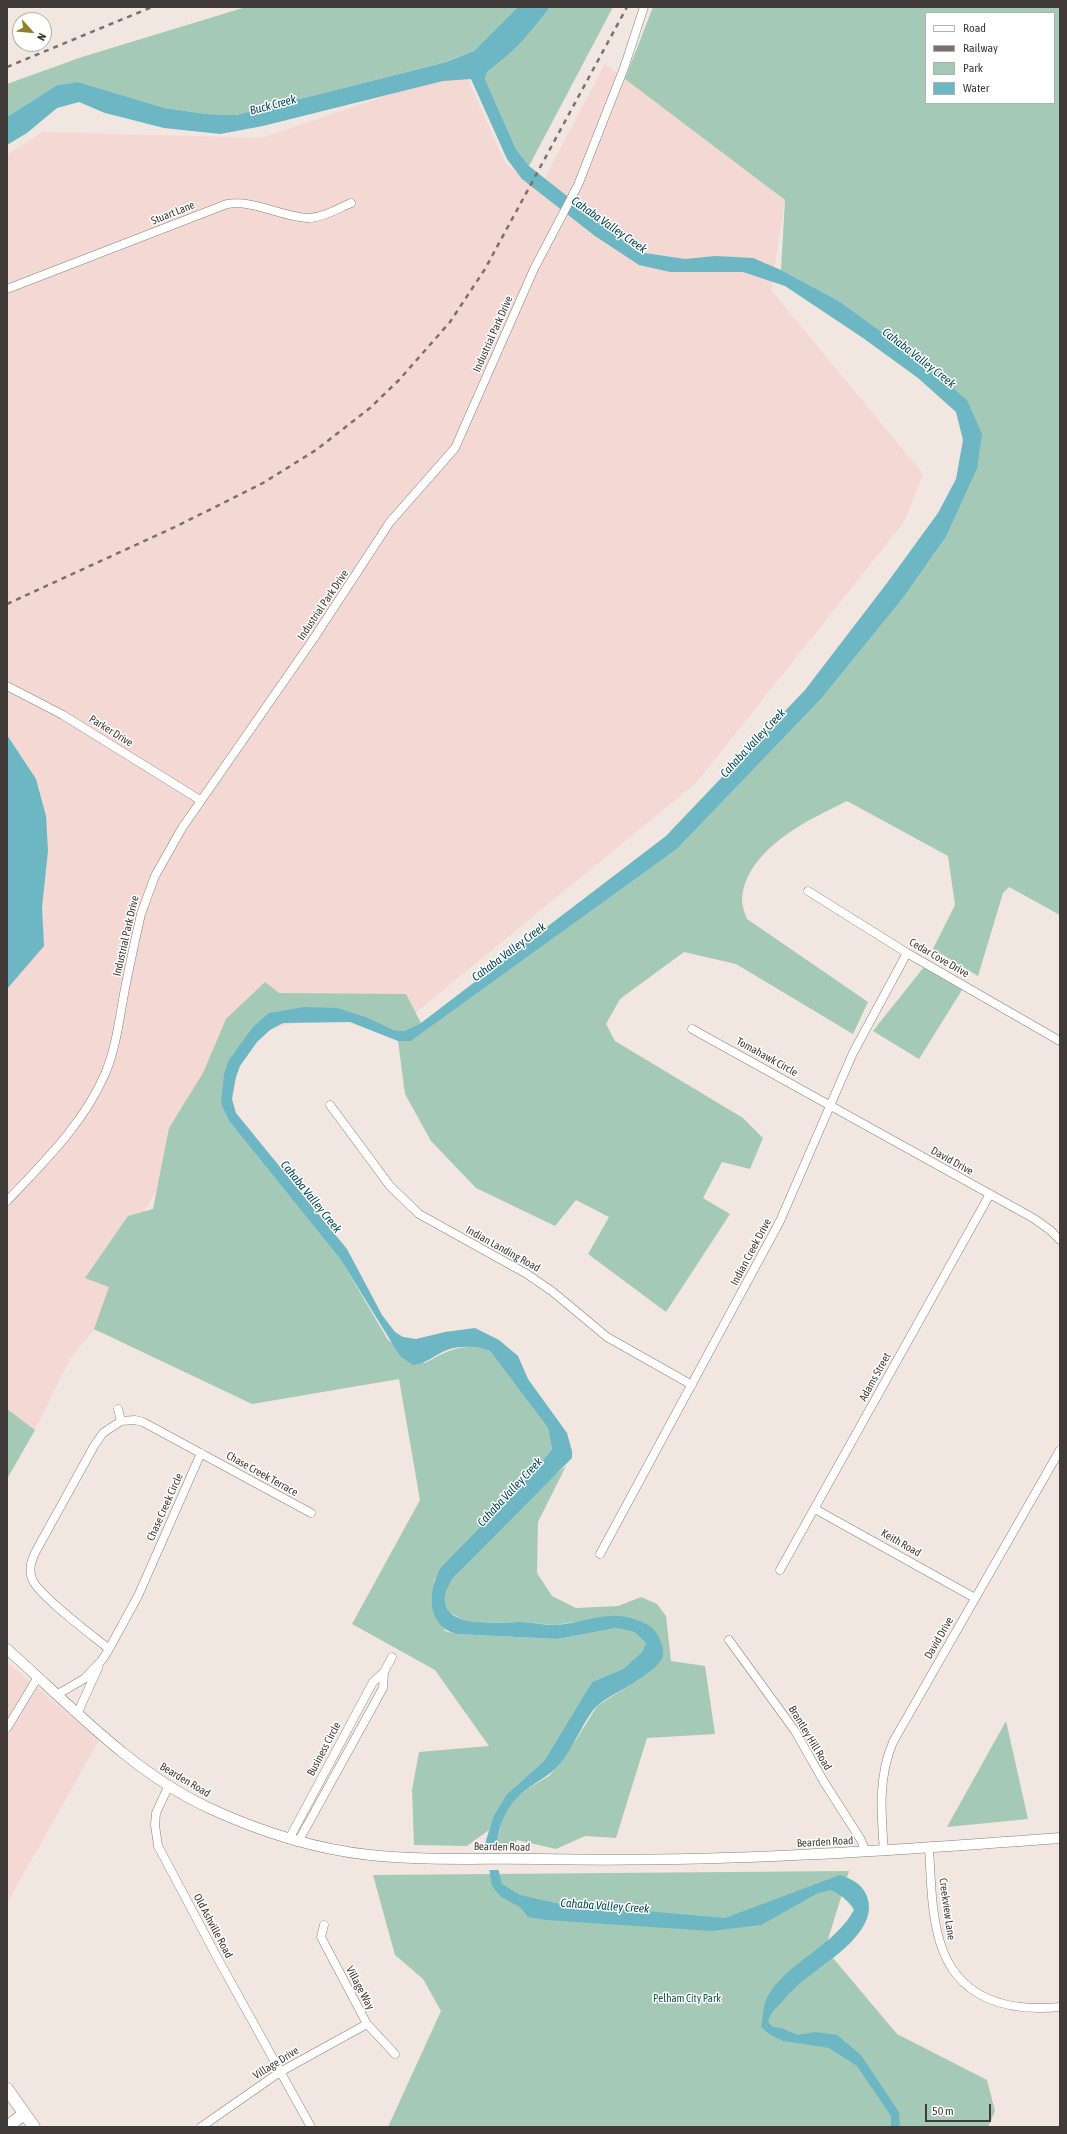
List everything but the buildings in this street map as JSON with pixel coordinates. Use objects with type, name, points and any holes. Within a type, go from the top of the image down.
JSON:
[{"type":"main road","points":[[7,2089],[34,2127]]},
{"type":"main road","points":[[7,2127],[24,2114]]},
{"type":"street","name":"Industrial Park Drive","points":[[7,1201],[46,1160],[98,1087],[116,1041],[131,961],[146,897],[166,853],[200,800],[314,638],[390,522],[455,448],[534,269],[578,185],[624,68],[644,7]]},
{"type":"street","name":"Stuart Lane","points":[[7,289],[228,204],[249,204],[308,218],[327,213],[351,203]]},
{"type":"street","name":"Parker Drive","points":[[7,686],[63,715],[200,800]]},
{"type":"street","name":"Cedar Cove Drive","points":[[808,891],[907,953],[1060,1041]]},
{"type":"street","name":"Indian Creek Drive","points":[[600,1554],[780,1221],[853,1053],[907,953]]},
{"type":"street","name":"Tomahawk Circle","points":[[692,1029],[831,1105]]},
{"type":"street","name":"Indian Landing Road","points":[[330,1105],[390,1186],[419,1214],[527,1274],[607,1337],[692,1384]]},
{"type":"street","name":"David Drive","points":[[831,1105],[1033,1218],[1050,1230],[1060,1240]]},
{"type":"street","name":"Adams Street","points":[[780,1570],[816,1509],[990,1194]]},
{"type":"street","points":[[118,1409],[121,1421]]},
{"type":"street","points":[[109,1649],[43,1593],[33,1580],[31,1566],[36,1551],[94,1446],[109,1428],[121,1421],[135,1420],[144,1422],[201,1453]]},
{"type":"street","name":"David Drive","points":[[884,1851],[881,1786],[883,1770],[889,1753],[919,1695],[1060,1450]]},
{"type":"street","name":"Chase Creek Terrace","points":[[201,1453],[311,1513]]},
{"type":"street","name":"Chase Creek Circle","points":[[78,1712],[102,1660],[138,1596],[201,1453]]},
{"type":"street","name":"Keith Road","points":[[816,1509],[975,1598]]},
{"type":"street","name":"Brantley Hill Road","points":[[729,1640],[795,1731],[824,1782],[861,1840],[866,1852]]},
{"type":"street","name":"Bearden Road","points":[[7,1649],[122,1751],[169,1785],[207,1807],[246,1825],[293,1840],[369,1855],[512,1859],[684,1860],[884,1851],[1060,1838]]},
{"type":"street","name":"Business Circle","points":[[293,1840],[373,1682],[384,1672],[392,1657]]},
{"type":"street","name":"Chase Creek Circle","points":[[58,1694],[84,1679],[102,1660]]},
{"type":"street","name":"Business Circle","points":[[293,1840],[383,1688],[384,1672]]},
{"type":"street","points":[[7,1728],[38,1677]]},
{"type":"street","name":"Old Ashville Road","points":[[169,1785],[156,1813],[154,1825],[158,1846],[311,2127]]},
{"type":"street","name":"Creekview Lane","points":[[930,1848],[936,1922],[940,1942],[954,1972],[967,1985],[993,2002],[1029,2009],[1060,2007]]},
{"type":"street","name":"Village Way","points":[[324,1925],[321,1937],[367,2024],[395,2054]]},
{"type":"street","name":"Village Drive","points":[[200,2127],[280,2072],[367,2024]]},
{"type":"shaded area","points":[[605,64],[785,200],[771,290],[923,474],[904,522],[696,783],[414,1014],[360,1014],[259,1029],[144,1211],[143,1272],[71,1357],[35,1430],[7,1409],[7,155],[42,132],[261,138],[464,70],[505,163],[539,189]]},
{"type":"shaded area","points":[[7,1662],[99,1740],[7,1903]]},
{"type":"green space","points":[[246,7],[518,7],[474,51],[445,62],[236,115],[206,114],[165,108],[78,82],[57,85],[7,117],[7,84],[82,57]]},
{"type":"green space","points":[[550,7],[613,7],[529,166],[516,149],[485,79],[487,72],[506,57],[521,42]]},
{"type":"green space","points":[[653,7],[1060,7],[1060,915],[1009,887],[1003,893],[978,976],[933,949],[955,905],[948,856],[847,801],[814,817],[781,839],[766,852],[754,867],[745,883],[742,901],[747,919],[868,1002],[853,1034],[736,964],[684,952],[620,999],[606,1024],[615,1041],[743,1118],[763,1138],[750,1169],[722,1162],[703,1198],[730,1214],[666,1312],[588,1254],[609,1217],[576,1200],[555,1226],[476,1188],[431,1141],[405,1094],[398,1041],[411,1041],[677,849],[821,699],[903,598],[946,537],[977,469],[967,400],[926,364],[839,301],[781,270],[785,200],[625,79]]},
{"type":"green space","points":[[924,967],[962,990],[919,1059],[873,1031]]},
{"type":"green space","points":[[265,982],[279,993],[406,994],[421,1023],[404,1031],[394,1030],[369,1018],[338,1008],[253,1027],[221,1104],[229,1121],[341,1260],[388,1340],[425,1363],[448,1351],[464,1347],[481,1348],[490,1351],[548,1428],[552,1449],[533,1473],[440,1568],[434,1581],[445,1631],[456,1634],[558,1639],[616,1628],[634,1632],[646,1643],[642,1652],[623,1669],[592,1682],[544,1761],[506,1795],[493,1817],[489,1830],[467,1846],[414,1845],[412,1790],[419,1752],[489,1746],[435,1670],[352,1624],[420,1500],[399,1379],[252,1404],[94,1329],[109,1287],[85,1278],[128,1216],[153,1209],[169,1128],[203,1073],[226,1019]]},
{"type":"green space","points":[[7,1409],[35,1430],[7,1479]]},
{"type":"green space","points":[[566,1466],[538,1522],[537,1573],[552,1596],[576,1608],[618,1606],[641,1597],[657,1604],[666,1616],[671,1661],[705,1666],[715,1734],[647,1738],[616,1838],[585,1836],[556,1849],[517,1840],[512,1849],[497,1844],[503,1815],[514,1799],[527,1789],[549,1776],[566,1756],[597,1706],[649,1673],[655,1631],[639,1621],[618,1616],[554,1625],[523,1622],[478,1623],[463,1620],[449,1612],[445,1604],[445,1594],[452,1579],[546,1482]]},
{"type":"green space","points":[[1006,1721],[1028,1819],[947,1827]]},
{"type":"green space","name":"Pelham City Park","points":[[849,1871],[819,1969],[833,1958],[897,2034],[987,2080],[995,2111],[988,2127],[388,2127],[441,2011],[423,1979],[395,1955],[373,1875]]},
{"type":"water","points":[[518,7],[550,7],[521,42],[506,57],[487,72],[485,79],[516,149],[529,166],[638,252],[685,259],[716,256],[753,258],[781,270],[839,301],[926,364],[967,400],[982,434],[977,469],[946,537],[903,598],[821,699],[677,849],[411,1041],[398,1041],[350,1022],[283,1023],[270,1030],[257,1042],[240,1066],[236,1077],[232,1099],[236,1113],[347,1249],[382,1315],[395,1332],[403,1337],[416,1339],[445,1332],[475,1328],[499,1340],[518,1356],[528,1379],[567,1433],[572,1451],[572,1458],[452,1579],[445,1596],[446,1607],[452,1614],[462,1619],[486,1623],[524,1622],[545,1625],[561,1625],[603,1617],[623,1617],[638,1620],[648,1625],[655,1631],[661,1643],[663,1656],[659,1663],[634,1683],[598,1705],[590,1715],[570,1750],[557,1767],[527,1789],[509,1808],[503,1819],[497,1844],[497,1857],[502,1884],[520,1895],[555,1903],[725,1918],[840,1875],[854,1881],[864,1891],[868,1900],[868,1913],[864,1926],[843,1950],[805,1979],[792,1991],[773,2011],[768,2022],[773,2027],[781,2028],[798,2035],[815,2032],[837,2035],[861,2055],[899,2112],[900,2127],[891,2127],[891,2116],[857,2066],[829,2048],[783,2041],[769,2034],[761,2027],[767,1997],[778,1982],[789,1971],[836,1933],[854,1910],[847,1901],[838,1894],[831,1890],[818,1893],[761,1925],[711,1931],[546,1920],[528,1917],[520,1907],[501,1897],[492,1886],[485,1844],[493,1817],[506,1795],[544,1761],[592,1682],[623,1669],[642,1652],[646,1643],[634,1632],[616,1628],[558,1639],[456,1634],[446,1630],[439,1623],[432,1607],[432,1597],[433,1587],[440,1568],[533,1473],[552,1449],[548,1428],[490,1351],[475,1347],[452,1348],[423,1363],[413,1365],[400,1356],[341,1260],[229,1121],[221,1104],[224,1074],[229,1060],[253,1027],[269,1013],[304,1007],[338,1008],[369,1018],[394,1030],[404,1031],[421,1023],[666,836],[805,690],[887,583],[938,513],[956,479],[963,440],[956,412],[918,378],[863,338],[785,286],[743,272],[670,272],[639,265],[595,236],[522,179],[507,159],[471,79],[443,81],[263,126],[220,134],[164,128],[105,113],[79,102],[57,108],[27,133],[7,145],[7,117],[57,85],[78,82],[165,108],[206,114],[236,115],[446,62],[474,51]]},
{"type":"water","points":[[7,735],[36,779],[46,816],[48,851],[42,907],[44,946],[7,989]]},
{"type":"pier","points":[[484,1850],[500,1851],[500,1870],[487,1870]]},
{"type":"railway","points":[[7,67],[152,7]]},
{"type":"railway","points":[[7,604],[177,526],[263,483],[316,450],[370,408],[399,380],[450,322],[485,269],[627,7]]},
{"type":"water label","name":"Buck Creek","points":[[273,105]]},
{"type":"water label","name":"Cahaba Valley Creek","points":[[609,225]]},
{"type":"water label","name":"Cahaba Valley Creek","points":[[919,358]]},
{"type":"water label","name":"Cahaba Valley Creek","points":[[753,743]]},
{"type":"water label","name":"Cahaba Valley Creek","points":[[509,952]]},
{"type":"water label","name":"Cahaba Valley Creek","points":[[311,1197]]},
{"type":"water label","name":"Cahaba Valley Creek","points":[[510,1492]]},
{"type":"water label","name":"Cahaba Valley Creek","points":[[605,1906]]}]
